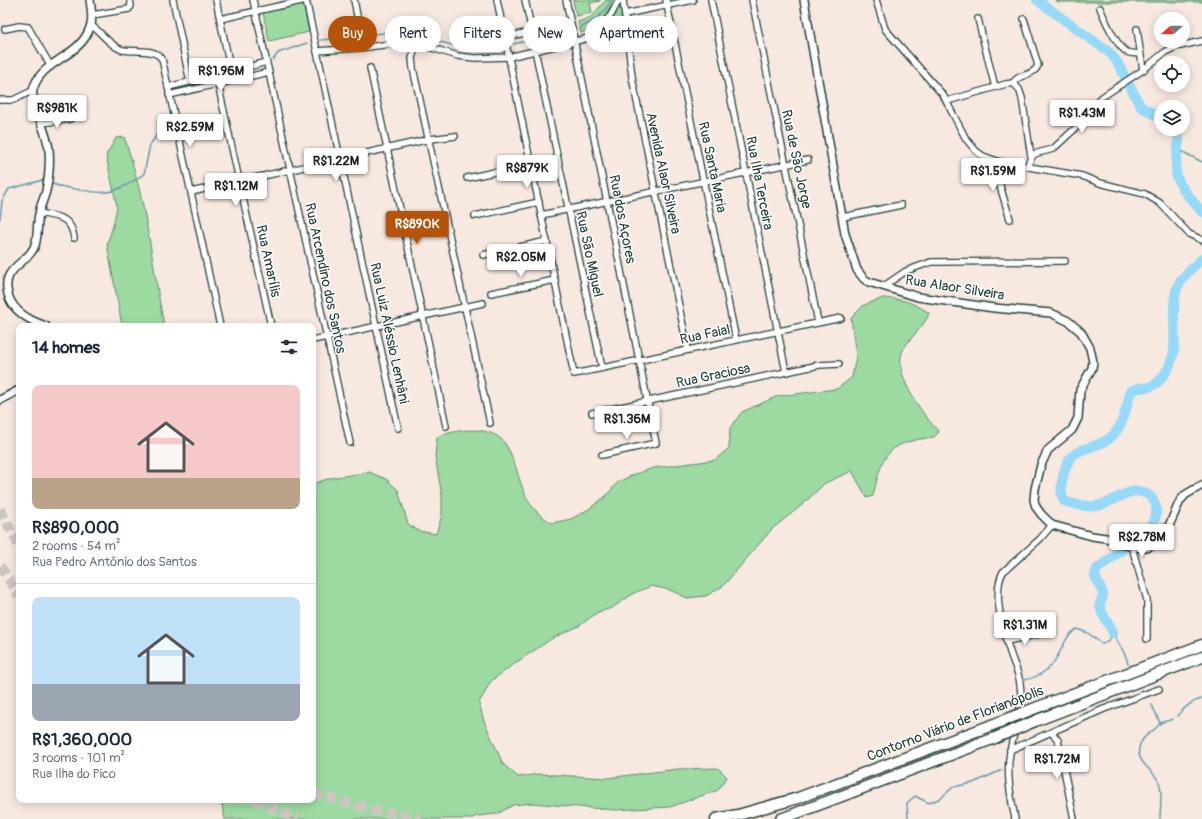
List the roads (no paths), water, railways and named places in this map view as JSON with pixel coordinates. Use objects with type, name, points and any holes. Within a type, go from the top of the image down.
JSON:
[{"type":"highway","name":"Contorno Viário de Florianópolis","points":[[716,819],[738,815],[798,798],[1202,645]]},
{"type":"highway","name":"Contorno Viário de Florianópolis","points":[[781,819],[995,738],[1035,721],[1202,657]]},
{"type":"street","points":[[39,323],[29,319],[21,313],[10,301],[7,288],[8,278],[13,269],[34,248],[39,213],[47,185],[48,145],[42,122],[34,104],[32,91],[40,75],[50,65],[75,51],[91,24],[92,15],[90,0]]},
{"type":"street","points":[[92,15],[129,9],[131,6],[130,0]]},
{"type":"street","points":[[172,0],[190,82]]},
{"type":"street","points":[[216,0],[231,72]]},
{"type":"street","name":"Rua Arcendino dos Santos","points":[[253,0],[350,443]]},
{"type":"street","name":"Rua Luiz Aléssio Lenhâni","points":[[220,18],[306,0],[398,428]]},
{"type":"street","points":[[354,0],[357,16]]},
{"type":"street","points":[[497,0],[500,16]]},
{"type":"street","points":[[525,0],[528,16]]},
{"type":"street","name":"Rua dos Açores","points":[[566,0],[569,16]]},
{"type":"street","points":[[610,16],[619,0]]},
{"type":"street","name":"Avenida Alaor Silveira","points":[[623,0],[624,14]]},
{"type":"street","points":[[624,14],[667,3],[693,0]]},
{"type":"street","name":"Rua Ilha Terceira","points":[[711,0],[786,372]]},
{"type":"street","name":"Rua de São Jorge","points":[[752,0],[818,322]]},
{"type":"street","name":"Rua Alaor Silveira","points":[[804,0],[850,251],[857,270],[864,279],[918,297],[994,308],[1051,313],[1068,320],[1081,332],[1090,348],[1093,362],[1092,368],[1080,390],[1078,418],[1072,430],[1048,450],[1041,465],[1035,489],[1034,500],[1036,507],[1040,514],[1052,524]]},
{"type":"street","points":[[876,0],[885,29],[936,85],[947,101],[970,145],[983,156],[1000,162],[1082,176],[1100,184],[1145,194],[1160,203],[1189,234],[1202,240]]},
{"type":"street","name":"Rua Santa Maria","points":[[667,3],[736,340]]},
{"type":"street","points":[[1100,8],[1108,26],[1122,48],[1130,53],[1140,54]]},
{"type":"street","points":[[978,19],[995,87]]},
{"type":"street","points":[[947,101],[1013,83],[1018,78],[1035,71],[1038,65],[1024,19]]},
{"type":"street","points":[[91,24],[118,48],[151,52],[160,56],[219,323]]},
{"type":"street","points":[[5,29],[19,26],[28,27],[50,65]]},
{"type":"street","points":[[1137,29],[1143,70]]},
{"type":"street","points":[[1031,156],[1053,148],[1080,124],[1099,99],[1132,78],[1170,49],[1202,41]]},
{"type":"street","points":[[317,51],[385,45]]},
{"type":"street","points":[[441,51],[458,56],[475,58],[509,56],[526,52]]},
{"type":"street","points":[[414,52],[412,58],[413,68],[430,139],[490,423]]},
{"type":"street","points":[[491,293],[555,280],[508,52]]},
{"type":"street","name":"Rua São Miguel","points":[[535,52],[602,368]]},
{"type":"street","name":"Rua dos Açores","points":[[576,52],[656,443],[602,455]]},
{"type":"street","name":"Avenida Alaor Silveira","points":[[629,52],[632,77],[688,350]]},
{"type":"street","points":[[168,87],[266,62]]},
{"type":"street","points":[[370,68],[446,426]]},
{"type":"street","points":[[169,95],[269,72]]},
{"type":"street","points":[[1013,83],[1020,93],[1031,156],[1026,167]]},
{"type":"street","name":"Rua Amarílis","points":[[218,84],[270,323]]},
{"type":"street","points":[[0,100],[13,100],[32,91]]},
{"type":"street","points":[[42,122],[70,119]]},
{"type":"street","points":[[191,192],[430,139],[455,136]]},
{"type":"street","points":[[541,215],[808,160]]},
{"type":"street","points":[[1000,162],[1000,186],[1010,220]]},
{"type":"street","points":[[467,178],[531,164]]},
{"type":"street","points":[[475,216],[539,202]]},
{"type":"street","points":[[843,217],[901,205]]},
{"type":"street","points":[[39,213],[61,218],[69,222],[72,226],[74,238]]},
{"type":"street","points":[[483,255],[547,241]]},
{"type":"street","points":[[884,286],[906,271],[931,262],[1065,261]]},
{"type":"street","name":"Rua Faial","points":[[555,280],[574,374],[841,318]]},
{"type":"street","points":[[316,339],[483,303]]},
{"type":"street","name":"Rua Graciosa","points":[[592,413],[826,364],[839,364]]},
{"type":"street","points":[[0,400],[16,392]]},
{"type":"street","points":[[1015,819],[1009,787],[1008,768],[1010,750],[1021,709],[1021,694],[1018,673],[1007,641],[998,600],[999,579],[1006,569],[1040,539],[1052,524],[1092,536],[1112,539],[1132,547],[1147,548],[1164,537],[1180,501],[1185,495],[1202,485]]},
{"type":"street","points":[[1132,547],[1147,600],[1147,638]]},
{"type":"street","points":[[1007,641],[1039,634]]},
{"type":"street","points":[[1010,750],[1052,733],[1104,709],[1159,689]]},
{"type":"street","points":[[1052,733],[1058,740],[1074,819]]},
{"type":"waterway","points":[[579,28],[602,14],[611,0]]},
{"type":"waterway","points":[[1037,0],[1110,53],[1117,62],[1141,107],[1154,114]]},
{"type":"waterway","points":[[321,40],[401,31],[449,44]]},
{"type":"waterway","points":[[515,44],[523,42]]},
{"type":"waterway","points":[[273,60],[278,53],[307,43]]},
{"type":"waterway","points":[[52,184],[96,192],[112,191],[122,187],[144,174],[150,145],[160,130]]},
{"type":"waterway","points":[[1179,136],[1176,164],[1177,177],[1185,191],[1202,212]]},
{"type":"waterway","points":[[1179,145],[1183,152],[1202,162]]},
{"type":"waterway","points":[[0,219],[2,201],[9,189],[43,180]]},
{"type":"waterway","points":[[1134,541],[1145,534],[1155,519],[1155,503],[1151,497],[1137,491],[1124,494],[1097,506],[1076,505],[1064,501],[1062,496],[1063,476],[1068,462],[1076,453],[1102,443],[1115,433],[1124,416],[1131,391],[1137,388],[1148,387],[1156,384],[1167,370],[1172,359],[1174,348],[1174,304],[1176,292],[1180,282],[1186,274],[1202,259]]},
{"type":"waterway","points":[[1113,633],[1101,611],[1100,603],[1103,596],[1095,575],[1097,569],[1123,549]]},
{"type":"waterway","points":[[1025,680],[1039,675],[1051,666],[1067,638],[1077,629],[1088,633],[1102,644],[1109,640],[1113,633]]},
{"type":"waterway","points":[[1113,633],[1124,652],[1128,664]]},
{"type":"waterway","points":[[1178,716],[1188,705],[1202,699]]},
{"type":"waterway","points":[[1152,705],[1160,723],[1143,739],[1139,748],[1139,753],[1140,758],[1159,782],[1161,795],[1160,819]]},
{"type":"waterway","points":[[1160,723],[1173,719]]},
{"type":"waterway","points":[[908,819],[907,803],[915,796],[929,803],[941,798],[953,787],[973,783],[1002,770]]},
{"type":"tunnel","points":[[0,509],[16,540]]},
{"type":"tunnel","points":[[0,566],[16,591]]},
{"type":"tunnel","points":[[316,794],[373,810],[420,819]]},
{"type":"tunnel","points":[[261,803],[298,819]]}]
